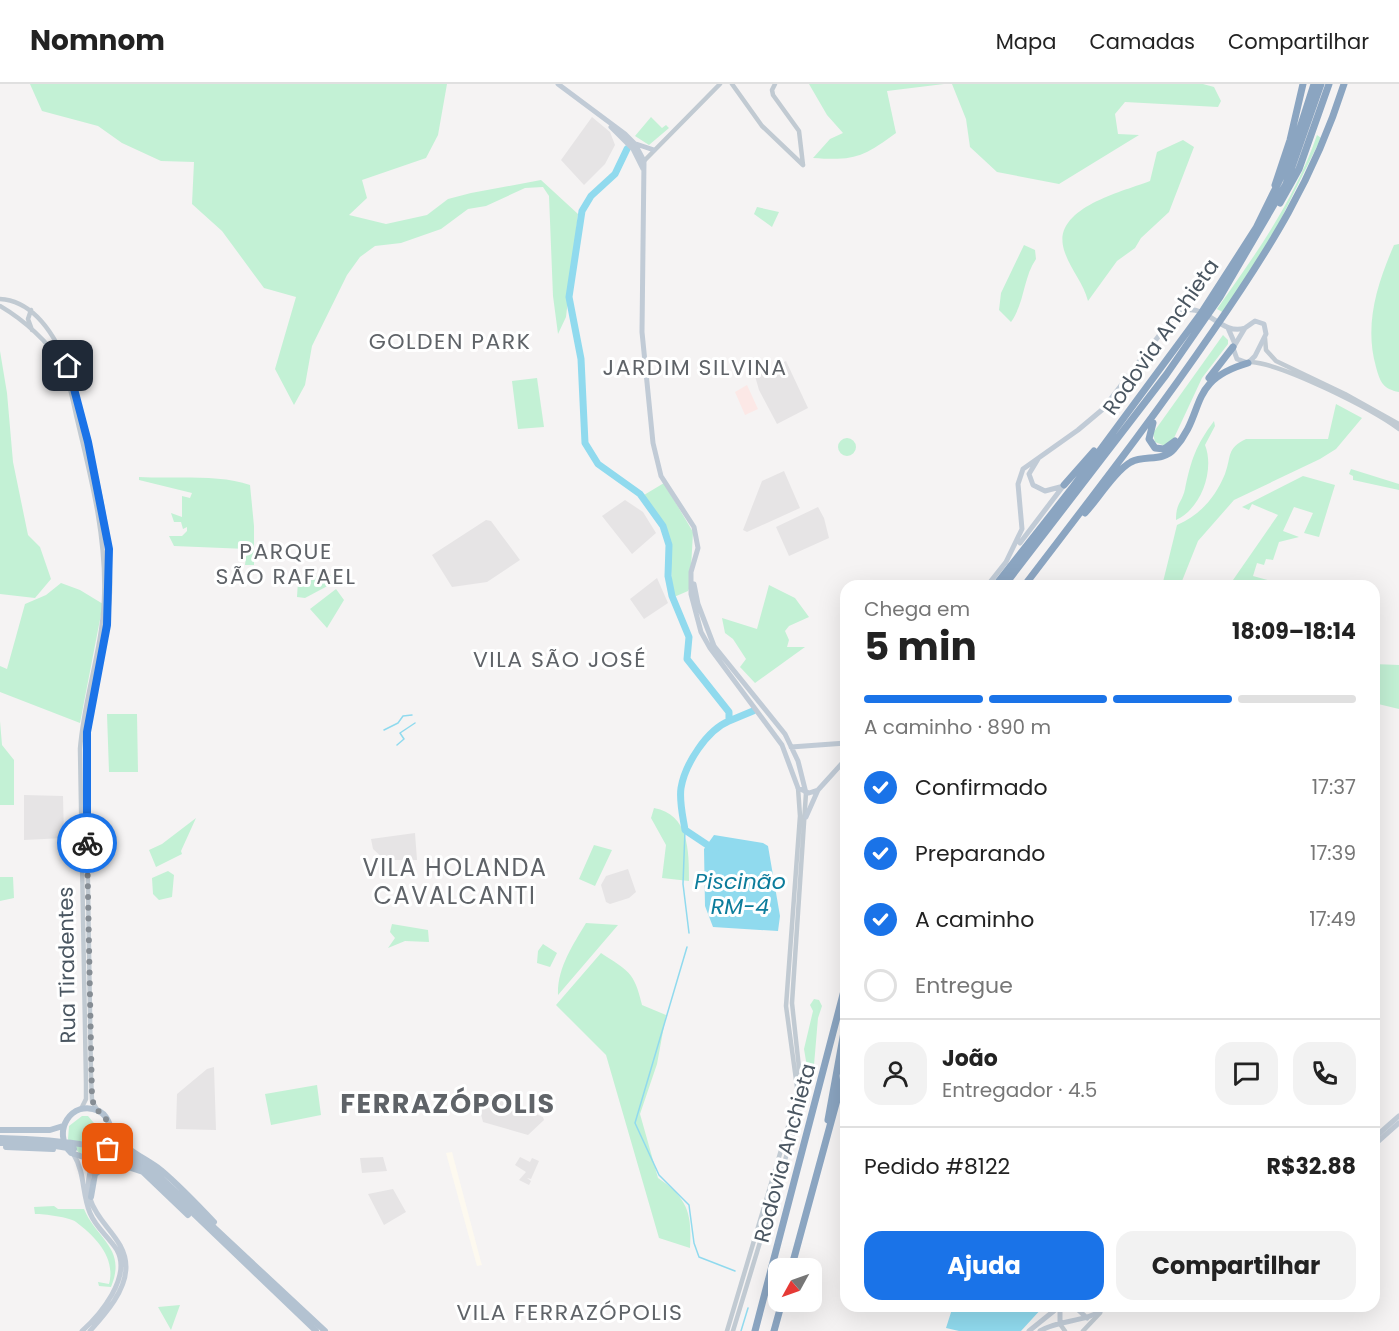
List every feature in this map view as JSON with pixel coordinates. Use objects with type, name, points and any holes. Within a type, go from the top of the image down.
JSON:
[{"type":"highway","points":[[1256,228],[1283,164],[1303,84]]},
{"type":"highway","name":"Rodovia Anchieta","points":[[1000,580],[1202,312],[1256,228],[1290,159],[1314,84]]},
{"type":"highway","name":"Rodovia Anchieta","points":[[1009,580],[1166,375],[1220,297],[1271,214],[1294,165],[1321,84]]},
{"type":"highway","points":[[1271,214],[1285,197],[1299,170],[1329,84]]},
{"type":"highway","name":"Rodovia Anchieta","points":[[1029,580],[1173,389],[1264,257],[1291,213],[1326,137],[1344,86]]},
{"type":"highway","points":[[1173,389],[1149,429],[1151,444],[1160,450],[1174,443],[1207,381],[1234,348]]},
{"type":"highway","points":[[1055,546],[1127,465],[1140,459],[1165,456],[1175,448],[1215,376],[1223,371],[1249,363]]},
{"type":"highway","points":[[1064,485],[1142,394]]},
{"type":"highway","name":"Rodovia Anchieta","points":[[755,1331],[836,1025],[837,1006],[840,998]]},
{"type":"highway","name":"Rodovia Anchieta","points":[[823,1149],[840,1048]]},
{"type":"highway","name":"Rodovia Anchieta","points":[[794,1258],[840,1088]]},
{"type":"highway","points":[[774,1331],[779,1312]]},
{"type":"main road","points":[[558,84],[635,144],[654,150]]},
{"type":"main road","points":[[600,117],[632,148],[644,174]]},
{"type":"main road","points":[[635,144],[644,161],[642,332],[653,443],[661,476],[694,527],[698,548],[691,572],[691,594],[701,632],[710,648],[784,748],[798,788],[806,793],[818,790]]},
{"type":"main road","points":[[1005,562],[1022,529],[1018,487],[1020,474],[1026,465],[1093,418],[1179,312],[1199,310],[1227,328],[1245,328]]},
{"type":"main road","points":[[1227,328],[1238,360],[1249,363],[1265,338],[1266,327],[1261,322],[1252,322],[1245,328],[1234,348]]},
{"type":"main road","points":[[1041,455],[1030,471],[1033,485],[1045,491],[1064,485]]},
{"type":"main road","points":[[992,580],[1064,485]]},
{"type":"main road","points":[[694,564],[694,586],[698,604],[714,646],[769,712],[792,747],[806,793]]},
{"type":"main road","points":[[691,594],[698,604]]},
{"type":"main road","points":[[784,748],[840,743]]},
{"type":"main road","points":[[806,817],[818,790],[840,766]]},
{"type":"main road","points":[[82,1331],[113,1292],[120,1264],[118,1251],[89,1211],[81,1167],[63,1140],[63,1126],[70,1115],[81,1109],[98,1111],[108,1119],[117,1138],[163,1172],[325,1331]]},
{"type":"main road","points":[[1380,1133],[1399,1116]]},
{"type":"main road","points":[[1380,1140],[1399,1123]]},
{"type":"main road","points":[[0,1130],[50,1130],[63,1126]]},
{"type":"main road","points":[[90,1331],[115,1298],[124,1280],[126,1267],[122,1249],[99,1218],[91,1197],[88,1176],[96,1157],[108,1149],[112,1131]]},
{"type":"main road","points":[[0,1138],[43,1139],[128,1155],[152,1167],[238,1257],[316,1331]]},
{"type":"main road","points":[[0,1145],[37,1143],[114,1156],[134,1162],[148,1170],[203,1221],[231,1241]]},
{"type":"main road","points":[[0,1145],[71,1153],[85,1159],[96,1157],[114,1161],[147,1174],[228,1252],[238,1257]]},
{"type":"main road","points":[[91,1197],[95,1174],[114,1161]]},
{"type":"main road","points":[[1029,1331],[1053,1312]]},
{"type":"main road","points":[[1060,1312],[1060,1324]]},
{"type":"main road","points":[[1080,1312],[1087,1318]]},
{"type":"main road","points":[[1040,1331],[1101,1312]]},
{"type":"street","points":[[644,161],[720,84]]},
{"type":"street","points":[[732,84],[762,126],[803,165],[799,131],[773,95],[771,90],[775,84]]},
{"type":"street","points":[[0,299],[18,302],[31,310],[28,319],[34,333]]},
{"type":"street","name":"Rua Tiradentes","points":[[0,306],[34,333],[54,354],[64,370],[95,487]]},
{"type":"street","name":"Rua Tiradentes","points":[[31,310],[68,366],[95,487],[104,557],[106,604],[90,696],[83,761],[83,1020],[86,1099],[81,1109]]},
{"type":"street","points":[[1265,338],[1266,350],[1276,361],[1361,402],[1399,424]]},
{"type":"street","points":[[1249,363],[1272,366],[1341,397],[1399,429]]},
{"type":"street","name":"Rua Tiradentes","points":[[90,696],[82,720],[92,1098],[98,1111]]},
{"type":"street","points":[[82,720],[88,722]]},
{"type":"street","points":[[727,1331],[796,1100],[796,1079],[786,1006],[800,821],[798,788]]},
{"type":"street","points":[[733,1331],[799,1114],[801,1077],[792,1003],[806,793]]},
{"type":"street","points":[[83,1020],[90,1020]]},
{"type":"street","points":[[1083,1331],[1101,1312]]},
{"type":"street","points":[[1060,1324],[1065,1331]]},
{"type":"shaded area","points":[[592,117],[610,132],[615,145],[605,164],[584,185],[561,160]]},
{"type":"shaded area","points":[[786,361],[808,408],[777,424],[759,390],[755,376]]},
{"type":"shaded area","points":[[747,385],[758,409],[745,415],[735,392]]},
{"type":"shaded area","points":[[784,471],[800,508],[747,532],[743,530],[762,481]]},
{"type":"shaded area","points":[[625,500],[643,512],[656,533],[632,554],[602,516]]},
{"type":"shaded area","points":[[818,507],[824,518],[829,538],[789,556],[776,527]]},
{"type":"shaded area","points":[[486,520],[491,521],[520,560],[487,582],[452,587],[432,555]]},
{"type":"shaded area","points":[[657,578],[668,603],[644,619],[630,599]]},
{"type":"shaded area","points":[[24,795],[63,796],[64,838],[24,840]]},
{"type":"shaded area","points":[[415,833],[417,860],[385,860],[373,849],[371,839]]},
{"type":"shaded area","points":[[628,869],[636,892],[629,898],[610,904],[606,902],[601,885],[606,876]]},
{"type":"shaded area","points":[[214,1067],[216,1130],[176,1129],[177,1094],[207,1069]]},
{"type":"shaded area","points":[[483,1092],[543,1117],[544,1120],[528,1135],[483,1122],[477,1099]]},
{"type":"shaded area","points":[[452,1152],[482,1265],[477,1266],[446,1153]]},
{"type":"shaded area","points":[[383,1157],[387,1171],[362,1173],[360,1158]]},
{"type":"shaded area","points":[[520,1157],[530,1162],[532,1158],[539,1161],[531,1179],[527,1178],[531,1181],[529,1185],[519,1180],[526,1172],[515,1165]]},
{"type":"shaded area","points":[[393,1189],[406,1212],[384,1225],[368,1194]]},
{"type":"green space","points":[[30,84],[447,84],[438,135],[426,158],[362,180],[367,198],[349,215],[386,224],[427,215],[448,199],[541,180],[578,214],[566,317],[558,334],[553,296],[549,196],[543,187],[525,188],[486,206],[468,209],[441,229],[401,243],[375,246],[360,257],[347,275],[312,346],[305,385],[294,405],[275,369],[296,297],[264,288],[222,231],[192,204],[194,162],[161,161],[122,143],[98,126],[42,111]]},
{"type":"green space","points":[[809,84],[944,84],[887,91],[896,133],[858,156],[827,159],[813,158],[830,139],[843,133],[827,115]]},
{"type":"green space","points":[[952,84],[1203,84],[1214,87],[1221,101],[1218,107],[1125,102],[1115,114],[1118,134],[1139,135],[1059,184],[997,172],[970,147],[966,119]]},
{"type":"green space","points":[[651,117],[662,128],[666,125],[669,128],[649,145],[635,136]]},
{"type":"green space","points":[[1317,135],[1321,138],[1277,227],[1224,313],[1217,309],[1260,247],[1286,204]]},
{"type":"green space","points":[[1183,140],[1194,147],[1169,212],[1141,238],[1135,248],[1117,261],[1088,301],[1064,250],[1063,235],[1068,223],[1092,204],[1150,181],[1157,152]]},
{"type":"green space","points":[[757,207],[779,212],[772,227],[754,214]]},
{"type":"green space","points":[[1399,244],[1399,392],[1389,389],[1381,381],[1376,367],[1371,336],[1374,305],[1382,275],[1394,245]]},
{"type":"green space","points":[[1024,245],[1035,250],[1036,259],[1011,322],[999,310],[1001,293]]},
{"type":"green space","points":[[1223,335],[1228,340],[1228,344],[1202,378],[1174,438],[1165,446],[1155,442],[1153,433]]},
{"type":"green space","points":[[0,351],[7,393],[13,462],[28,535],[40,547],[51,579],[35,598],[0,594]]},
{"type":"green space","points":[[537,378],[544,427],[518,429],[512,381]]},
{"type":"green space","points":[[1336,404],[1362,418],[1336,449],[1234,500],[1198,541],[1182,580],[1163,580],[1177,525],[1200,511],[1217,491],[1235,446],[1246,439],[1328,439]]},
{"type":"green space","points":[[1214,421],[1215,426],[1205,445],[1208,466],[1204,488],[1185,515],[1176,520],[1195,453]]},
{"type":"green space","points":[[847,438],[853,441],[856,447],[853,453],[847,456],[841,453],[838,447],[841,441]]},
{"type":"green space","points":[[1351,469],[1399,484],[1399,490],[1353,480],[1353,476],[1349,474]]},
{"type":"green space","points":[[1303,476],[1335,485],[1319,537],[1304,533],[1313,513],[1294,507],[1283,531],[1299,537],[1279,542],[1273,560],[1266,559],[1264,565],[1257,563],[1253,576],[1267,580],[1233,580],[1278,515],[1252,504],[1249,510],[1242,507]]},
{"type":"green space","points":[[139,477],[224,479],[250,485],[254,526],[254,565],[245,565],[247,549],[174,546],[169,536],[182,536],[187,531],[187,527],[183,529],[181,522],[174,522],[171,513],[182,517],[182,496],[190,498],[192,493],[139,480]]},
{"type":"green space","points":[[664,483],[693,532],[690,587],[688,591],[674,597],[669,538],[660,518],[644,495]]},
{"type":"green space","points":[[331,575],[335,582],[305,598],[297,597],[298,581],[311,584],[311,577]]},
{"type":"green space","points":[[61,583],[80,590],[103,604],[80,723],[0,692],[0,666],[7,669],[25,604],[46,595]]},
{"type":"green space","points":[[769,585],[795,598],[809,617],[789,626],[785,631],[789,640],[787,647],[805,647],[755,683],[740,667],[746,659],[733,639],[725,633],[722,618],[757,629]]},
{"type":"green space","points":[[336,589],[344,600],[327,628],[310,609]]},
{"type":"green space","points":[[1380,664],[1399,665],[1399,709],[1380,704]]},
{"type":"green space","points":[[107,714],[137,714],[138,772],[109,772]]},
{"type":"green space","points":[[0,721],[2,745],[14,760],[14,805],[0,805]]},
{"type":"green space","points":[[654,808],[674,818],[685,836],[689,881],[662,878],[666,845],[651,818]]},
{"type":"green space","points":[[196,818],[181,851],[182,854],[156,867],[149,850],[162,844]]},
{"type":"green space","points":[[594,845],[612,850],[595,886],[579,879]]},
{"type":"green space","points":[[168,871],[174,875],[172,897],[159,900],[153,894],[152,878]]},
{"type":"green space","points":[[0,877],[13,877],[14,898],[0,901]]},
{"type":"green space","points":[[586,923],[618,925],[558,995],[563,966]]},
{"type":"green space","points":[[392,924],[428,930],[429,942],[405,941],[388,948],[395,938],[390,932]]},
{"type":"green space","points":[[543,944],[557,953],[550,967],[537,963],[538,951]]},
{"type":"green space","points":[[601,953],[633,978],[642,1005],[666,1015],[657,1064],[640,1114],[658,1178],[682,1200],[689,1216],[690,1248],[659,1238],[606,1055],[556,1005]]},
{"type":"green space","points":[[814,999],[819,1000],[822,1006],[818,1018],[814,1065],[807,1067],[804,1049],[813,1011],[810,1005]]},
{"type":"green space","points":[[317,1085],[321,1115],[271,1125],[265,1094]]},
{"type":"green space","points":[[82,1116],[88,1116],[105,1136],[104,1142],[91,1154],[79,1153],[68,1139],[69,1126]]},
{"type":"green space","points":[[54,1206],[58,1209],[84,1209],[113,1253],[115,1274],[111,1287],[99,1286],[98,1282],[109,1284],[110,1265],[103,1249],[91,1234],[73,1220],[35,1214],[34,1207]]},
{"type":"green space","points":[[180,1305],[171,1330],[158,1307]]},
{"type":"water","name":"Piscinão RM-4","points":[[714,835],[763,843],[768,846],[780,916],[778,931],[713,927],[705,906],[704,849]]},
{"type":"water","points":[[951,1312],[1038,1312],[1021,1331],[959,1331],[946,1328]]},
{"type":"waterway","points":[[627,149],[615,174],[591,196],[582,211],[569,297],[581,359],[585,443],[598,464],[640,494],[663,526],[669,545],[668,576],[672,596],[689,637],[687,659],[729,712],[729,721],[713,732],[698,749],[687,769],[681,788],[685,830],[715,850]]},
{"type":"waterway","points":[[729,721],[753,711]]},
{"type":"waterway","points":[[384,730],[398,723],[403,716],[412,715]]},
{"type":"waterway","points":[[397,745],[404,739],[400,733],[415,723]]},
{"type":"waterway","points":[[685,830],[683,884],[689,933]]},
{"type":"waterway","points":[[687,947],[635,1123],[659,1175],[689,1205],[694,1243],[699,1257],[735,1271]]},
{"type":"waterway","points":[[741,1331],[748,1308]]},
{"type":"way so far","points":[[87,843],[92,1098],[93,1104],[108,1119],[111,1127],[112,1137],[108,1149]]},
{"type":"district","name":"GOLDEN PARK","points":[[450,341]]},
{"type":"district","name":"JARDIM SILVINA","points":[[695,367]]},
{"type":"district","name":"PARQUE SÃO RAFAEL","points":[[286,564]]},
{"type":"district","name":"VILA SÃO JOSÉ","points":[[560,659]]},
{"type":"district","name":"VILA HOLANDA CAVALCANTI","points":[[455,882]]},
{"type":"district","name":"FERRAZÓPOLIS","points":[[448,1104]]},
{"type":"district","name":"VILA FERRAZÓPOLIS","points":[[570,1312]]},
{"type":"route","points":[[68,366],[88,442],[109,549],[110,591],[105,643],[87,732],[85,792],[87,843]]}]
